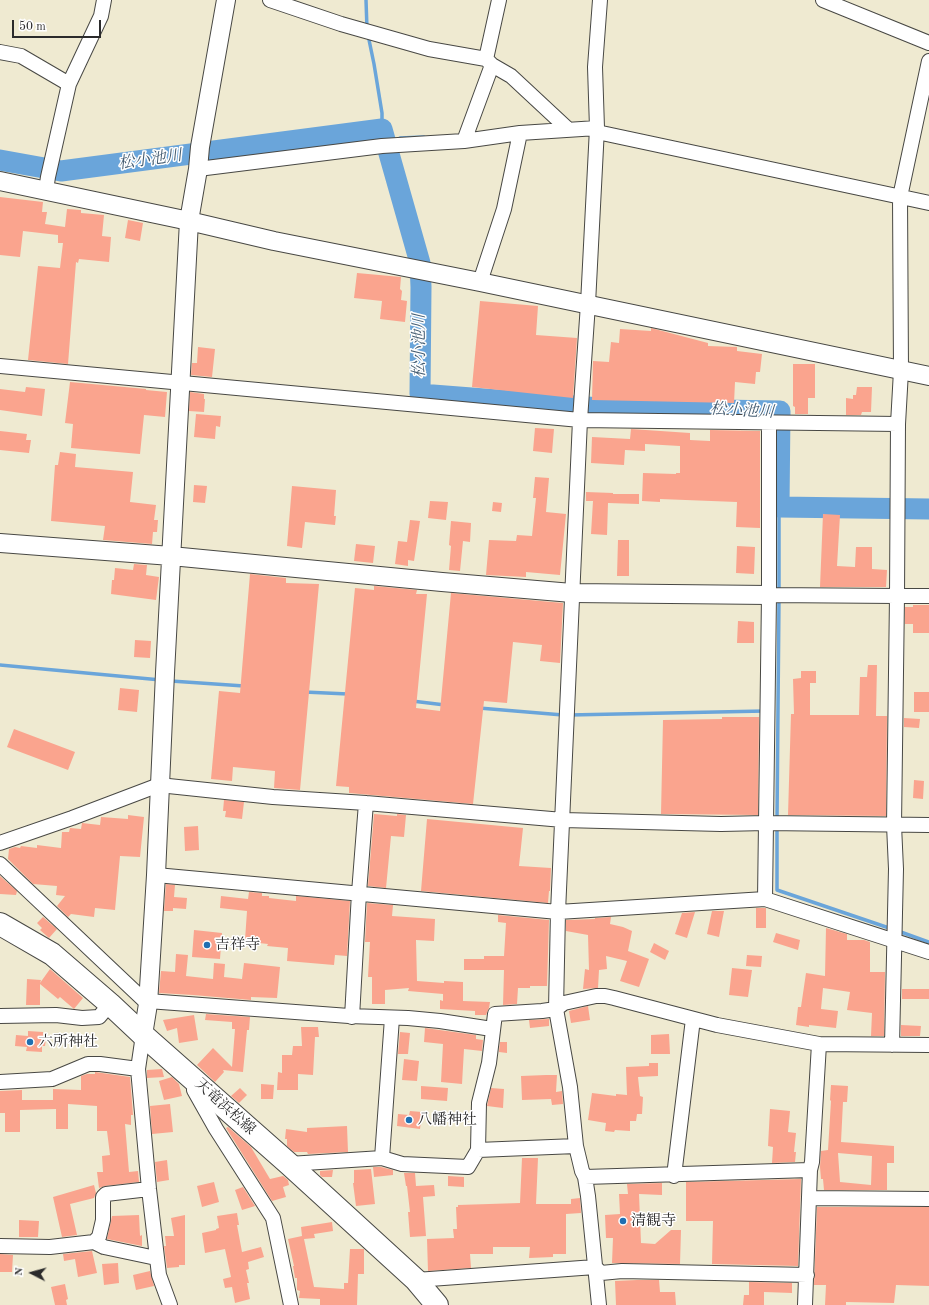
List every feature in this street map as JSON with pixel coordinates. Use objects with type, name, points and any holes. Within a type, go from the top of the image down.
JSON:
[{"type":"main road","name":"天竜浜松線","points":[[0,924],[52,954],[110,1004],[416,1280],[437,1305]]},
{"type":"street","points":[[48,178],[69,84],[100,16],[104,0]]},
{"type":"street","points":[[170,1305],[160,1282],[156,1258],[138,1069],[148,1003],[156,875],[164,679],[189,221],[198,169],[200,147],[226,0]]},
{"type":"street","points":[[270,0],[429,49],[489,62],[511,76],[569,130]]},
{"type":"street","points":[[464,140],[489,62],[499,0]]},
{"type":"street","points":[[599,1305],[588,1196],[576,1146],[570,1087],[556,1009],[558,912],[572,593],[597,130],[595,67],[600,0]]},
{"type":"street","points":[[831,1],[929,43]]},
{"type":"street","points":[[0,52],[21,56],[69,84]]},
{"type":"street","points":[[892,1046],[896,869],[894,825],[898,424],[901,370],[900,197],[909,162],[929,61]]},
{"type":"street","points":[[198,169],[388,146],[464,140],[520,133],[597,130],[929,203]]},
{"type":"street","points":[[480,282],[504,209],[520,133]]},
{"type":"street","points":[[0,181],[48,178],[189,221],[274,241],[588,304],[929,376]]},
{"type":"street","points":[[0,366],[180,383],[581,412],[770,422],[898,424]]},
{"type":"street","points":[[765,899],[768,823],[767,719],[770,422]]},
{"type":"street","points":[[0,543],[171,556],[435,582],[572,593],[929,596]]},
{"type":"street","points":[[0,843],[72,818],[159,784],[273,797],[366,803],[563,820],[721,824],[768,823],[929,825]]},
{"type":"street","points":[[352,1016],[366,803]]},
{"type":"street","points":[[0,864],[148,1003],[352,1016],[408,1018],[492,1029]]},
{"type":"street","points":[[156,875],[558,912],[765,899],[929,952]]},
{"type":"street","points":[[289,1164],[382,1158],[402,1164],[468,1167],[478,1150],[479,1103],[489,1063],[495,1014],[556,1009],[564,1003],[596,996],[605,996],[725,1027],[819,1044],[892,1046],[929,1045]]},
{"type":"street","points":[[0,1016],[56,1015],[82,1018],[98,1017],[110,1004]]},
{"type":"street","points":[[382,1158],[392,1018]]},
{"type":"street","points":[[674,1176],[692,1019]]},
{"type":"street","points":[[805,1305],[810,1170],[812,1162],[819,1044]]},
{"type":"street","points":[[0,1082],[52,1079],[88,1064],[138,1069]]},
{"type":"street","points":[[198,1083],[194,1090],[216,1128],[273,1218],[291,1305]]},
{"type":"street","points":[[478,1150],[576,1146]]},
{"type":"street","points":[[584,1177],[674,1176],[810,1170]]},
{"type":"street","points":[[94,1242],[99,1237],[103,1220],[103,1197],[106,1194],[149,1189]]},
{"type":"street","points":[[809,1198],[929,1200]]},
{"type":"street","points":[[0,1246],[50,1247],[94,1242],[104,1247],[156,1258]]},
{"type":"street","points":[[416,1280],[595,1267],[601,1272],[807,1275]]},
{"type":"building","points":[[0,197],[43,202],[42,212],[47,212],[45,224],[65,227],[67,209],[81,210],[81,213],[104,215],[102,236],[111,237],[109,262],[79,259],[78,263],[76,262],[68,364],[28,360],[38,266],[60,268],[63,243],[58,243],[58,235],[23,231],[20,257],[0,255]]},
{"type":"building","points":[[128,220],[143,223],[140,241],[125,238]]},
{"type":"building","points":[[357,273],[401,277],[401,300],[407,301],[405,322],[380,319],[382,301],[354,298]]},
{"type":"building","points":[[480,301],[538,306],[536,335],[577,338],[573,398],[472,387]]},
{"type":"building","points":[[651,328],[708,343],[708,346],[737,347],[737,351],[762,354],[760,372],[756,372],[755,384],[735,382],[734,403],[592,400],[593,361],[609,362],[611,342],[619,343],[620,329],[651,331]]},
{"type":"building","points":[[198,347],[215,349],[212,377],[191,375],[192,363],[197,363]]},
{"type":"building","points":[[793,364],[815,364],[815,398],[808,398],[808,414],[795,414],[795,407],[793,406]]},
{"type":"building","points":[[70,382],[167,392],[165,417],[144,415],[140,454],[71,448],[73,424],[65,423]]},
{"type":"building","points":[[26,387],[45,389],[42,416],[0,410],[0,389],[25,392]]},
{"type":"building","points":[[857,387],[872,387],[871,412],[862,412],[861,415],[846,415],[846,398],[853,399],[853,395],[856,395]]},
{"type":"building","points":[[190,392],[204,394],[204,412],[189,411]]},
{"type":"building","points":[[196,414],[221,416],[220,427],[216,426],[215,439],[194,437]]},
{"type":"building","points":[[535,428],[554,429],[552,453],[533,451]]},
{"type":"building","points":[[631,429],[690,433],[690,440],[710,441],[710,430],[760,431],[760,528],[736,527],[737,502],[660,499],[660,502],[642,501],[643,473],[680,473],[680,446],[645,444],[645,451],[625,450],[624,465],[591,463],[592,437],[630,439]]},
{"type":"building","points":[[0,431],[27,434],[26,440],[31,440],[29,453],[0,450]]},
{"type":"building","points":[[60,452],[76,454],[75,467],[133,472],[130,502],[156,505],[154,520],[158,520],[157,532],[153,532],[152,544],[103,540],[105,526],[51,521],[55,465],[58,465]]},
{"type":"building","points":[[535,477],[549,478],[546,512],[566,514],[560,575],[526,572],[526,577],[486,575],[489,540],[516,541],[517,535],[532,536],[536,498],[533,498]]},
{"type":"building","points":[[194,485],[207,486],[205,503],[193,502]]},
{"type":"building","points":[[292,486],[336,490],[334,516],[336,516],[335,525],[305,522],[302,548],[287,546]]},
{"type":"building","points":[[586,492],[639,494],[639,504],[608,503],[607,535],[591,534],[593,501],[586,501]]},
{"type":"building","points":[[430,501],[448,502],[446,520],[428,518]]},
{"type":"building","points":[[493,502],[502,503],[501,512],[492,511]]},
{"type":"building","points":[[823,514],[840,515],[837,566],[855,567],[856,547],[872,547],[872,569],[887,570],[886,587],[820,587]]},
{"type":"building","points":[[410,520],[420,521],[414,561],[408,560],[408,566],[395,564],[398,541],[407,542]]},
{"type":"building","points":[[451,521],[471,523],[470,542],[463,541],[460,571],[449,570]]},
{"type":"building","points":[[618,540],[629,540],[629,576],[617,576]]},
{"type":"building","points":[[356,544],[375,546],[373,563],[354,561]]},
{"type":"building","points":[[737,546],[755,547],[754,574],[736,573]]},
{"type":"building","points":[[134,564],[147,565],[146,575],[159,577],[156,600],[111,594],[115,568],[133,570]]},
{"type":"building","points":[[250,574],[286,578],[286,583],[319,584],[300,790],[274,788],[275,771],[233,767],[232,781],[211,779],[219,691],[240,693]]},
{"type":"building","points":[[374,586],[417,590],[416,594],[427,594],[416,708],[440,711],[451,593],[563,603],[560,663],[540,661],[542,645],[513,642],[507,703],[484,701],[473,804],[349,793],[349,787],[336,786],[355,588],[374,590]]},
{"type":"building","points":[[913,605],[929,605],[929,633],[913,633],[913,624],[905,624],[905,607],[913,607]]},
{"type":"building","points":[[738,621],[754,622],[754,643],[737,643]]},
{"type":"building","points":[[135,640],[151,641],[150,658],[134,657]]},
{"type":"building","points":[[868,665],[877,665],[876,716],[887,716],[886,816],[788,815],[791,714],[794,714],[793,679],[801,678],[801,671],[816,671],[816,683],[810,683],[810,715],[859,715],[860,677],[867,677]]},
{"type":"building","points":[[120,688],[139,690],[137,712],[118,710]]},
{"type":"building","points":[[914,692],[929,692],[929,712],[914,712]]},
{"type":"building","points":[[722,717],[759,717],[758,815],[661,814],[663,720],[722,719]]},
{"type":"building","points":[[904,718],[920,719],[919,728],[904,727]]},
{"type":"building","points":[[14,729],[75,752],[68,770],[7,747]]},
{"type":"building","points":[[914,780],[924,781],[923,799],[913,798]]},
{"type":"building","points":[[224,800],[244,802],[242,819],[225,817],[226,811],[223,811]]},
{"type":"building","points":[[374,814],[397,816],[397,814],[406,815],[404,837],[391,836],[386,888],[368,886]]},
{"type":"building","points":[[128,815],[144,817],[140,857],[120,856],[115,910],[95,908],[94,917],[71,914],[68,917],[57,906],[65,896],[56,895],[57,886],[33,884],[8,859],[9,849],[15,847],[20,848],[21,846],[37,848],[37,845],[61,848],[62,832],[69,832],[70,828],[81,829],[82,823],[100,825],[101,817],[128,819]]},
{"type":"building","points":[[427,819],[523,828],[519,866],[551,868],[548,903],[421,891]]},
{"type":"building","points":[[198,826],[199,850],[185,851],[184,827]]},
{"type":"building","points":[[0,876],[17,891],[16,895],[0,894]]},
{"type":"building","points":[[166,884],[175,885],[174,897],[187,898],[186,909],[173,908],[173,911],[164,911]]},
{"type":"building","points":[[249,892],[262,893],[262,896],[269,896],[269,898],[296,901],[296,896],[350,901],[347,956],[335,955],[334,965],[287,961],[288,948],[267,946],[268,944],[259,943],[259,941],[245,940],[247,911],[220,908],[221,896],[248,899]]},
{"type":"building","points":[[367,903],[393,905],[392,916],[435,919],[434,941],[416,940],[417,981],[444,983],[444,981],[463,982],[463,1001],[490,1002],[486,1015],[475,1015],[475,1011],[440,1009],[440,1000],[443,1001],[443,994],[408,991],[409,988],[385,990],[385,1004],[372,1004],[372,977],[368,977],[370,942],[365,942]]},
{"type":"building","points":[[756,908],[766,908],[766,928],[756,928]]},
{"type":"building","points":[[712,911],[724,911],[719,937],[707,934]]},
{"type":"building","points":[[695,912],[687,938],[675,934],[682,913]]},
{"type":"building","points":[[498,915],[549,920],[547,986],[518,988],[517,1004],[503,1005],[504,970],[464,970],[464,959],[484,959],[484,956],[504,956],[506,923],[498,922]]},
{"type":"building","points":[[43,917],[57,929],[49,938],[40,930],[42,928],[37,923]]},
{"type":"building","points":[[611,917],[610,924],[632,931],[628,951],[649,959],[639,987],[620,981],[627,961],[606,956],[607,969],[599,970],[598,988],[583,989],[585,969],[589,970],[588,935],[566,931],[566,920]]},
{"type":"building","points":[[826,928],[847,934],[847,940],[864,940],[870,942],[870,972],[885,972],[884,1036],[871,1036],[872,1013],[847,1010],[850,992],[823,988],[821,1009],[838,1011],[836,1028],[796,1025],[798,1007],[801,1007],[806,973],[825,976]]},
{"type":"building","name":"吉祥寺","points":[[194,930],[222,933],[220,959],[192,957]]},
{"type":"building","points":[[776,933],[800,940],[798,950],[773,942]]},
{"type":"building","points":[[654,943],[669,951],[665,960],[650,952]]},
{"type":"building","points":[[176,954],[188,955],[186,976],[213,979],[214,963],[225,964],[224,977],[242,979],[244,963],[280,967],[277,998],[251,997],[251,1000],[159,993],[161,971],[175,972]]},
{"type":"building","points":[[747,955],[762,956],[761,967],[746,966]]},
{"type":"building","points":[[732,968],[752,970],[748,997],[729,995]]},
{"type":"building","points":[[50,969],[83,998],[74,1009],[60,997],[58,999],[40,984],[40,1005],[26,1005],[27,979],[41,980],[40,983]]},
{"type":"building","points":[[902,989],[929,989],[929,999],[902,999]]},
{"type":"building","points":[[588,1006],[590,1020],[571,1023],[569,1011]]},
{"type":"building","points":[[206,1014],[250,1017],[249,1030],[247,1030],[243,1072],[223,1070],[224,1072],[215,1082],[197,1065],[213,1048],[232,1067],[235,1029],[232,1029],[232,1022],[205,1020]]},
{"type":"building","points":[[194,1015],[198,1040],[179,1043],[177,1028],[167,1031],[163,1020]]},
{"type":"building","points":[[549,1019],[549,1026],[530,1028],[529,1020]]},
{"type":"building","points":[[901,1025],[921,1026],[920,1036],[901,1036]]},
{"type":"building","points":[[301,1027],[318,1027],[319,1037],[315,1037],[313,1075],[298,1074],[298,1090],[277,1090],[278,1072],[282,1073],[282,1055],[292,1055],[293,1046],[302,1046]]},
{"type":"building","points":[[425,1028],[476,1035],[476,1039],[483,1040],[482,1051],[464,1049],[462,1084],[441,1082],[443,1044],[424,1042]]},
{"type":"building","name":"六所神社","points":[[28,1031],[43,1032],[43,1037],[46,1038],[45,1046],[42,1046],[42,1052],[26,1051],[27,1047],[15,1046],[16,1035],[28,1036]]},
{"type":"building","points":[[400,1032],[410,1033],[408,1054],[398,1054]]},
{"type":"building","points":[[669,1034],[670,1054],[651,1054],[651,1035]]},
{"type":"building","points":[[500,1042],[507,1042],[507,1053],[499,1052]]},
{"type":"building","points":[[404,1059],[419,1061],[417,1081],[402,1080]]},
{"type":"building","points":[[649,1063],[658,1063],[658,1076],[638,1077],[640,1096],[643,1097],[642,1114],[637,1114],[636,1121],[630,1121],[630,1131],[605,1131],[606,1123],[588,1120],[592,1093],[616,1096],[616,1094],[627,1095],[626,1067],[649,1066]]},
{"type":"building","points":[[162,1069],[164,1077],[147,1078],[147,1070]]},
{"type":"building","points":[[95,1072],[130,1077],[133,1115],[131,1115],[131,1125],[125,1124],[129,1172],[138,1171],[139,1182],[99,1188],[97,1172],[103,1172],[102,1156],[110,1155],[107,1131],[97,1131],[97,1106],[68,1104],[68,1129],[56,1129],[56,1109],[20,1110],[20,1132],[5,1132],[5,1113],[0,1113],[0,1091],[22,1090],[22,1100],[53,1100],[53,1089],[81,1090],[81,1076],[95,1074]]},
{"type":"building","points":[[557,1075],[556,1092],[562,1091],[563,1104],[552,1105],[551,1099],[522,1100],[521,1076]]},
{"type":"building","points":[[172,1077],[179,1084],[182,1096],[164,1100],[159,1081]]},
{"type":"building","points":[[261,1084],[274,1085],[273,1099],[261,1099]]},
{"type":"building","points":[[831,1085],[848,1086],[847,1102],[843,1102],[841,1142],[894,1146],[894,1163],[887,1163],[887,1190],[824,1190],[820,1167],[821,1151],[828,1150]],"holes":[[[838,1153],[872,1156],[871,1185],[840,1182]]]},
{"type":"building","points":[[421,1086],[448,1088],[447,1101],[421,1099]]},
{"type":"building","points":[[240,1088],[247,1095],[239,1103],[231,1096]]},
{"type":"building","points":[[491,1088],[504,1089],[503,1108],[487,1106]]},
{"type":"building","points":[[170,1104],[173,1132],[152,1134],[150,1106]]},
{"type":"building","points":[[770,1109],[790,1111],[788,1132],[796,1133],[794,1152],[796,1152],[795,1162],[772,1163],[773,1147],[768,1146]]},
{"type":"building","name":"八幡神社","points":[[410,1111],[422,1112],[420,1129],[397,1126],[398,1114],[409,1115]]},
{"type":"building","points":[[347,1126],[348,1152],[308,1154],[307,1152],[294,1152],[287,1146],[287,1139],[285,1139],[286,1129],[307,1132],[307,1128]]},
{"type":"building","points":[[228,1127],[251,1147],[270,1179],[283,1176],[288,1180],[289,1185],[283,1187],[286,1197],[272,1201],[226,1128]]},
{"type":"building","points":[[522,1158],[538,1158],[536,1204],[571,1204],[571,1199],[580,1198],[581,1213],[566,1214],[566,1254],[553,1254],[553,1257],[529,1258],[530,1247],[493,1247],[493,1254],[470,1254],[471,1268],[428,1271],[427,1239],[454,1238],[453,1229],[457,1229],[456,1207],[458,1207],[458,1205],[520,1203]]},
{"type":"building","points":[[167,1160],[169,1180],[157,1182],[155,1162]]},
{"type":"building","points":[[373,1167],[393,1170],[393,1175],[374,1177]]},
{"type":"building","points":[[371,1169],[375,1204],[356,1206],[353,1183],[354,1170]]},
{"type":"building","points":[[333,1170],[332,1177],[322,1177],[320,1175],[320,1171]]},
{"type":"building","points":[[404,1173],[415,1173],[416,1186],[434,1185],[435,1196],[423,1197],[426,1236],[410,1237],[408,1212],[410,1212]]},
{"type":"building","points":[[448,1176],[464,1177],[464,1187],[448,1186]]},
{"type":"building","points":[[801,1179],[798,1266],[712,1264],[713,1221],[686,1221],[686,1182]]},
{"type":"building","points":[[214,1182],[219,1202],[202,1207],[197,1186]]},
{"type":"building","points":[[662,1183],[662,1195],[639,1194],[641,1243],[655,1244],[671,1230],[681,1230],[680,1264],[612,1263],[613,1238],[606,1238],[605,1215],[620,1214],[619,1194],[628,1194],[627,1184]]},
{"type":"building","points":[[94,1185],[96,1193],[94,1198],[70,1204],[77,1235],[62,1237],[53,1197]]},
{"type":"building","points":[[243,1187],[255,1206],[242,1210],[235,1190]]},
{"type":"building","points":[[817,1207],[929,1207],[929,1286],[896,1285],[894,1303],[846,1302],[846,1305],[825,1305],[826,1285],[814,1285]]},
{"type":"building","points":[[237,1213],[239,1225],[237,1225],[242,1252],[261,1247],[264,1257],[248,1262],[249,1269],[246,1270],[250,1299],[235,1303],[232,1287],[225,1288],[223,1279],[231,1277],[225,1249],[205,1253],[202,1233],[219,1228],[217,1216]]},
{"type":"building","points":[[139,1215],[142,1246],[107,1239],[112,1216]]},
{"type":"building","points":[[185,1215],[185,1265],[167,1268],[164,1246],[166,1246],[165,1236],[174,1236],[171,1218]]},
{"type":"building","points":[[19,1220],[39,1221],[38,1237],[19,1237]]},
{"type":"building","points":[[332,1222],[333,1231],[314,1234],[315,1238],[304,1239],[314,1287],[344,1289],[344,1283],[348,1283],[350,1249],[364,1249],[364,1274],[358,1274],[357,1305],[320,1305],[320,1299],[299,1298],[300,1291],[297,1290],[297,1278],[295,1278],[288,1239],[302,1236],[301,1227]]},
{"type":"building","points":[[92,1251],[97,1273],[78,1277],[75,1259],[64,1261],[63,1254]]},
{"type":"building","points":[[0,1254],[13,1255],[12,1272],[0,1272]]},
{"type":"building","points":[[118,1263],[119,1283],[104,1285],[102,1264]]},
{"type":"building","points":[[150,1271],[154,1286],[136,1290],[133,1275]]},
{"type":"building","points":[[659,1280],[660,1292],[675,1292],[676,1305],[616,1305],[615,1281]]},
{"type":"building","points":[[749,1282],[792,1283],[792,1293],[764,1292],[764,1305],[743,1305],[744,1295],[749,1295]]},
{"type":"building","points":[[65,1284],[68,1299],[66,1300],[67,1305],[55,1305],[51,1287]]},
{"type":"waterway","points":[[366,0],[367,29]]},
{"type":"waterway","points":[[368,35],[382,113],[382,129]]},
{"type":"waterway","name":"松小池川","points":[[0,160],[61,171],[382,129],[420,263],[420,394],[600,408],[780,411],[779,507],[929,509]]},
{"type":"waterway","points":[[400,138],[424,137]]},
{"type":"waterway","points":[[779,507],[779,592]]},
{"type":"waterway","points":[[777,820],[779,598]]},
{"type":"waterway","points":[[0,665],[161,680]]},
{"type":"waterway","points":[[171,681],[244,686]]},
{"type":"waterway","points":[[304,692],[348,694]]},
{"type":"waterway","points":[[412,701],[445,705]]},
{"type":"waterway","points":[[479,708],[563,715]]},
{"type":"waterway","points":[[569,715],[765,711]]},
{"type":"waterway","points":[[777,826],[777,890],[892,929]]},
{"type":"waterway","points":[[898,931],[929,942]]},
{"type":"place","name":"吉祥寺","points":[[207,945]]},
{"type":"place","name":"六所神社","points":[[30,1042]]},
{"type":"place","name":"八幡神社","points":[[409,1120]]},
{"type":"place","name":"清観寺","points":[[623,1221]]}]
